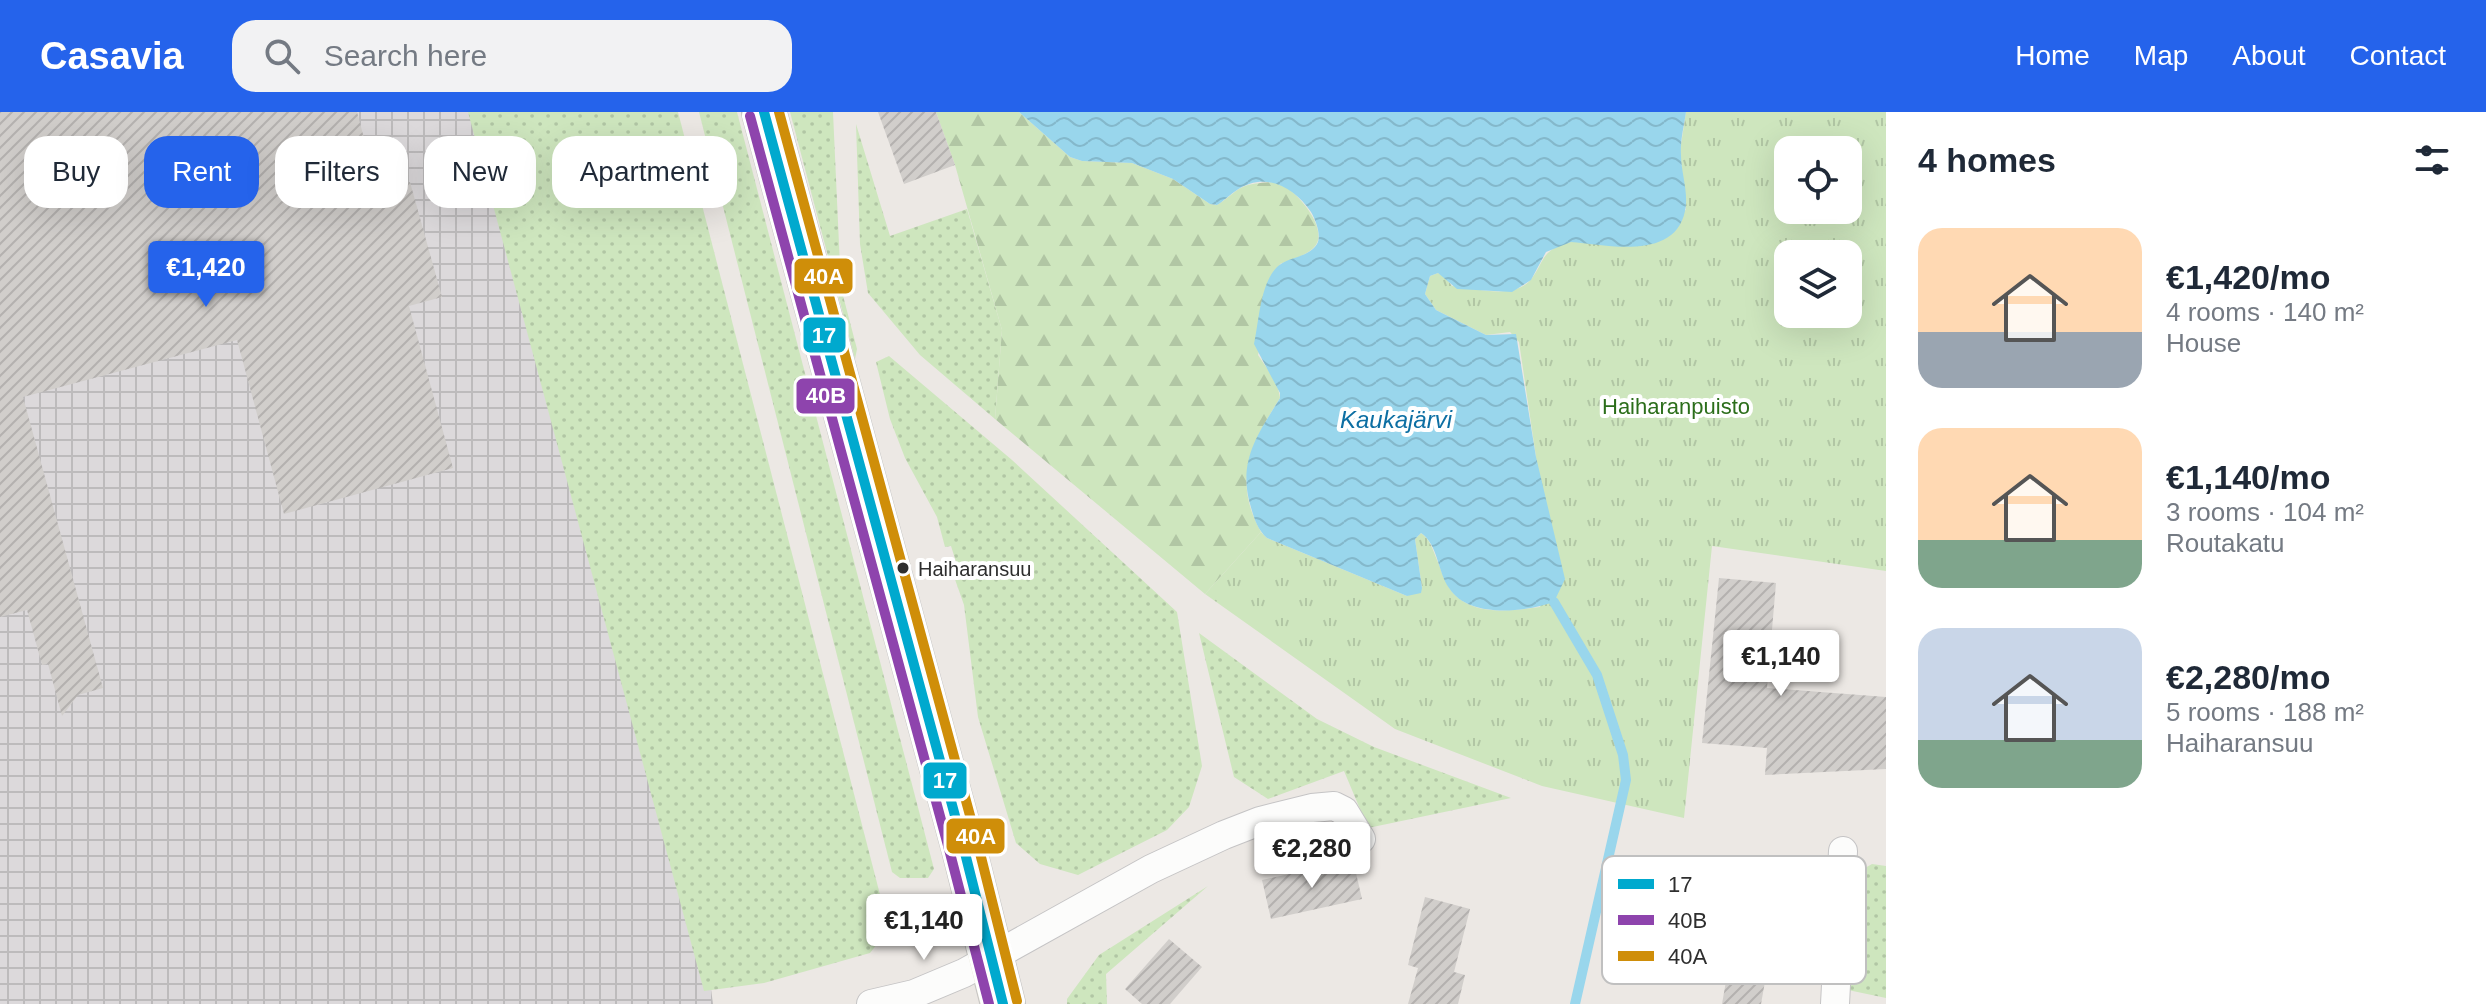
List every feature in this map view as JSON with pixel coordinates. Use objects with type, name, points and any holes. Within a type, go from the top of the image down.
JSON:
[{"type":"main road","points":[[764,112],[1003,1004]]},
{"type":"street","points":[[871,1004],[939,984],[992,959],[1151,869],[1260,821],[1312,808],[1334,806],[1344,811],[1361,839]]},
{"type":"street","points":[[1843,851],[1843,856]]},
{"type":"street","points":[[1835,1004],[1836,984]]},
{"type":"shaded area","points":[[0,112],[494,112],[501,136],[424,136],[424,208],[520,208],[691,837],[713,1004],[0,1004]]},
{"type":"green space","points":[[468,112],[678,112],[684,136],[552,136],[552,208],[703,208],[885,914],[885,934],[870,953],[764,983],[704,991],[494,208],[536,208],[536,136],[474,136]]},
{"type":"green space","points":[[699,112],[737,112],[934,869],[928,878],[900,878],[892,872],[723,208],[737,208],[737,136],[705,136]]},
{"type":"green space","points":[[790,112],[833,112],[841,288],[857,349],[855,359]]},
{"type":"green space","points":[[936,112],[1019,112],[1070,157],[1082,161],[1132,163],[1173,179],[1210,204],[1217,205],[1248,185],[1279,183],[1300,200],[1313,218],[1319,236],[1317,243],[1310,251],[1280,264],[1258,355],[1275,381],[1280,398],[1261,431],[1249,463],[1248,496],[1261,532],[1205,594],[995,419],[1002,330],[955,165]]},
{"type":"green space","name":"Haiharanpuisto","points":[[1686,112],[1886,112],[1886,571],[1712,546],[1684,818],[1542,786],[1395,729],[1205,594],[1261,532],[1267,538],[1407,596],[1422,588],[1415,539],[1421,533],[1431,545],[1448,586],[1458,598],[1492,610],[1540,607],[1536,457],[1519,342],[1510,332],[1486,335],[1436,310],[1425,294],[1430,276],[1438,273],[1452,286],[1495,291],[1516,289],[1532,278],[1546,256],[1560,245],[1686,210],[1680,151]]},
{"type":"green space","points":[[856,124],[890,236],[967,209],[1002,330],[995,419],[920,355],[868,293],[860,244]]},
{"type":"green space","points":[[889,356],[1012,460],[1177,612],[1202,766],[1189,807],[1167,830],[1078,875],[1040,864],[1016,843],[978,717],[964,605],[951,568],[957,565],[951,546],[945,547],[937,517],[905,458],[890,419],[876,362]]},
{"type":"green space","points":[[1199,633],[1317,719],[1374,747],[1511,798],[1368,828],[1344,771],[1268,799],[1234,777]]},
{"type":"green space","points":[[1872,864],[1886,866],[1886,998],[1848,990],[1848,984],[1866,984],[1866,867]]},
{"type":"green space","points":[[1208,886],[1106,974],[1107,1004],[1067,1004],[1067,999],[1099,955]]},
{"type":"water","name":"Kaukajärvi","points":[[1019,112],[1686,112],[1681,150],[1685,211],[1679,227],[1668,237],[1654,244],[1620,247],[1571,242],[1546,252],[1531,280],[1512,292],[1457,289],[1438,273],[1430,276],[1425,294],[1436,310],[1486,335],[1516,334],[1536,457],[1565,579],[1554,602],[1513,610],[1483,609],[1470,605],[1449,588],[1431,544],[1421,533],[1415,539],[1421,593],[1407,596],[1267,538],[1253,514],[1247,488],[1248,461],[1280,393],[1254,344],[1271,274],[1282,263],[1310,251],[1318,242],[1318,230],[1311,212],[1296,195],[1278,184],[1248,184],[1217,205],[1210,204],[1173,179],[1132,163],[1082,161],[1070,157]]},
{"type":"building","points":[[0,112],[357,112],[363,136],[275,136],[275,208],[408,208],[410,182],[442,297],[409,306],[453,468],[284,514],[237,340],[23,397],[103,688],[78,695],[62,716],[48,664],[42,665],[27,610],[0,617]]},
{"type":"building","points":[[878,112],[936,112],[955,165],[904,184]]},
{"type":"building","points":[[1719,578],[1776,583],[1767,688],[1886,697],[1886,769],[1765,775],[1767,748],[1702,743]]},
{"type":"building","points":[[1353,860],[1362,899],[1271,919],[1262,880]]},
{"type":"building","points":[[1425,897],[1470,909],[1454,972],[1465,975],[1458,1004],[1408,1004],[1418,968],[1408,965]]},
{"type":"building","points":[[1169,939],[1202,967],[1170,1004],[1142,1004],[1125,989]]},
{"type":"building","points":[[1725,984],[1765,984],[1761,1004],[1722,1004]]},
{"type":"waterway","points":[[1554,602],[1597,675],[1623,755],[1626,780],[1609,856]]},
{"type":"waterway","points":[[1575,1004],[1602,885]]},
{"type":"transit line","name":"17","points":[[764,112],[964,849],[1003,1004]]},
{"type":"transit line","name":"40A","points":[[779,112],[978,845],[1017,1001]]},
{"type":"transit line","name":"40B","points":[[750,116],[989,1004]]},
{"type":"place","name":"Haiharansuu","points":[[903,568]]}]
